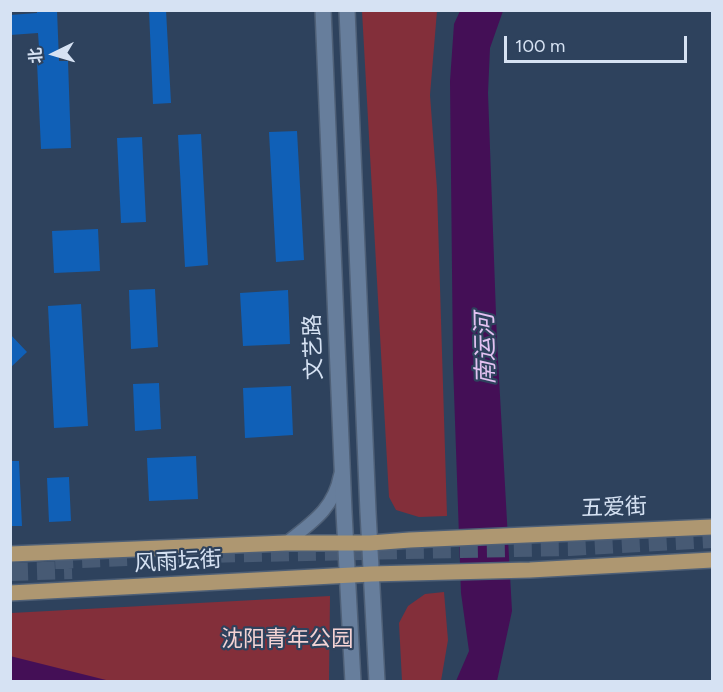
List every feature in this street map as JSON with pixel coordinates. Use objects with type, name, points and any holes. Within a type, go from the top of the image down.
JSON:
[{"type":"main road","name":"文艺路","points":[[323,10],[353,681]]},
{"type":"main road","name":"文艺路","points":[[347,10],[376,681]]},
{"type":"main road","name":"五爱街","points":[[436,539],[712,527]]},
{"type":"main road","name":"风雨坛街","points":[[10,554],[286,543],[346,544],[436,539]]},
{"type":"main road","name":"风雨坛街","points":[[10,593],[371,574],[521,570],[712,560]]},
{"type":"street","points":[[286,543],[312,523],[330,503],[339,483],[342,466]]},
{"type":"green space","points":[[362,11],[437,11],[430,95],[437,189],[447,516],[419,517],[396,510],[389,497]]},
{"type":"green space","points":[[444,592],[448,640],[441,681],[402,681],[399,623],[408,606],[425,594]]},
{"type":"green space","name":"沈阳青年公园","points":[[330,596],[329,681],[11,682],[11,613]]},
{"type":"water","name":"南运河","points":[[460,11],[503,11],[490,48],[488,93],[497,342],[512,611],[497,681],[456,681],[469,651],[461,593],[453,364],[450,81],[454,24]]},
{"type":"water","points":[[10,656],[110,681],[11,681]]},
{"type":"building","points":[[37,10],[57,10],[59,61],[68,61],[71,148],[41,149],[38,33],[10,35],[10,15],[37,13]]},
{"type":"building","points":[[149,10],[166,10],[171,103],[153,104]]},
{"type":"building","points":[[297,131],[304,260],[276,262],[269,132]]},
{"type":"building","points":[[201,134],[208,265],[185,267],[178,135]]},
{"type":"building","points":[[142,137],[146,222],[121,223],[117,138]]},
{"type":"building","points":[[98,229],[100,271],[54,273],[52,231]]},
{"type":"building","points":[[155,289],[158,347],[131,349],[129,290]]},
{"type":"building","points":[[288,290],[290,344],[243,346],[240,293]]},
{"type":"building","points":[[81,304],[88,426],[54,428],[48,306]]},
{"type":"building","points":[[10,334],[27,352],[10,368]]},
{"type":"building","points":[[159,383],[161,429],[135,431],[133,384]]},
{"type":"building","points":[[291,386],[293,435],[245,438],[243,388]]},
{"type":"building","points":[[196,456],[198,499],[149,501],[147,458]]},
{"type":"building","points":[[10,461],[19,461],[22,526],[10,526]]},
{"type":"building","points":[[69,477],[71,521],[49,522],[47,478]]},
{"type":"tunnel","points":[[55,560],[201,554],[570,547],[712,539]]},
{"type":"tunnel","points":[[10,572],[72,570]]}]
